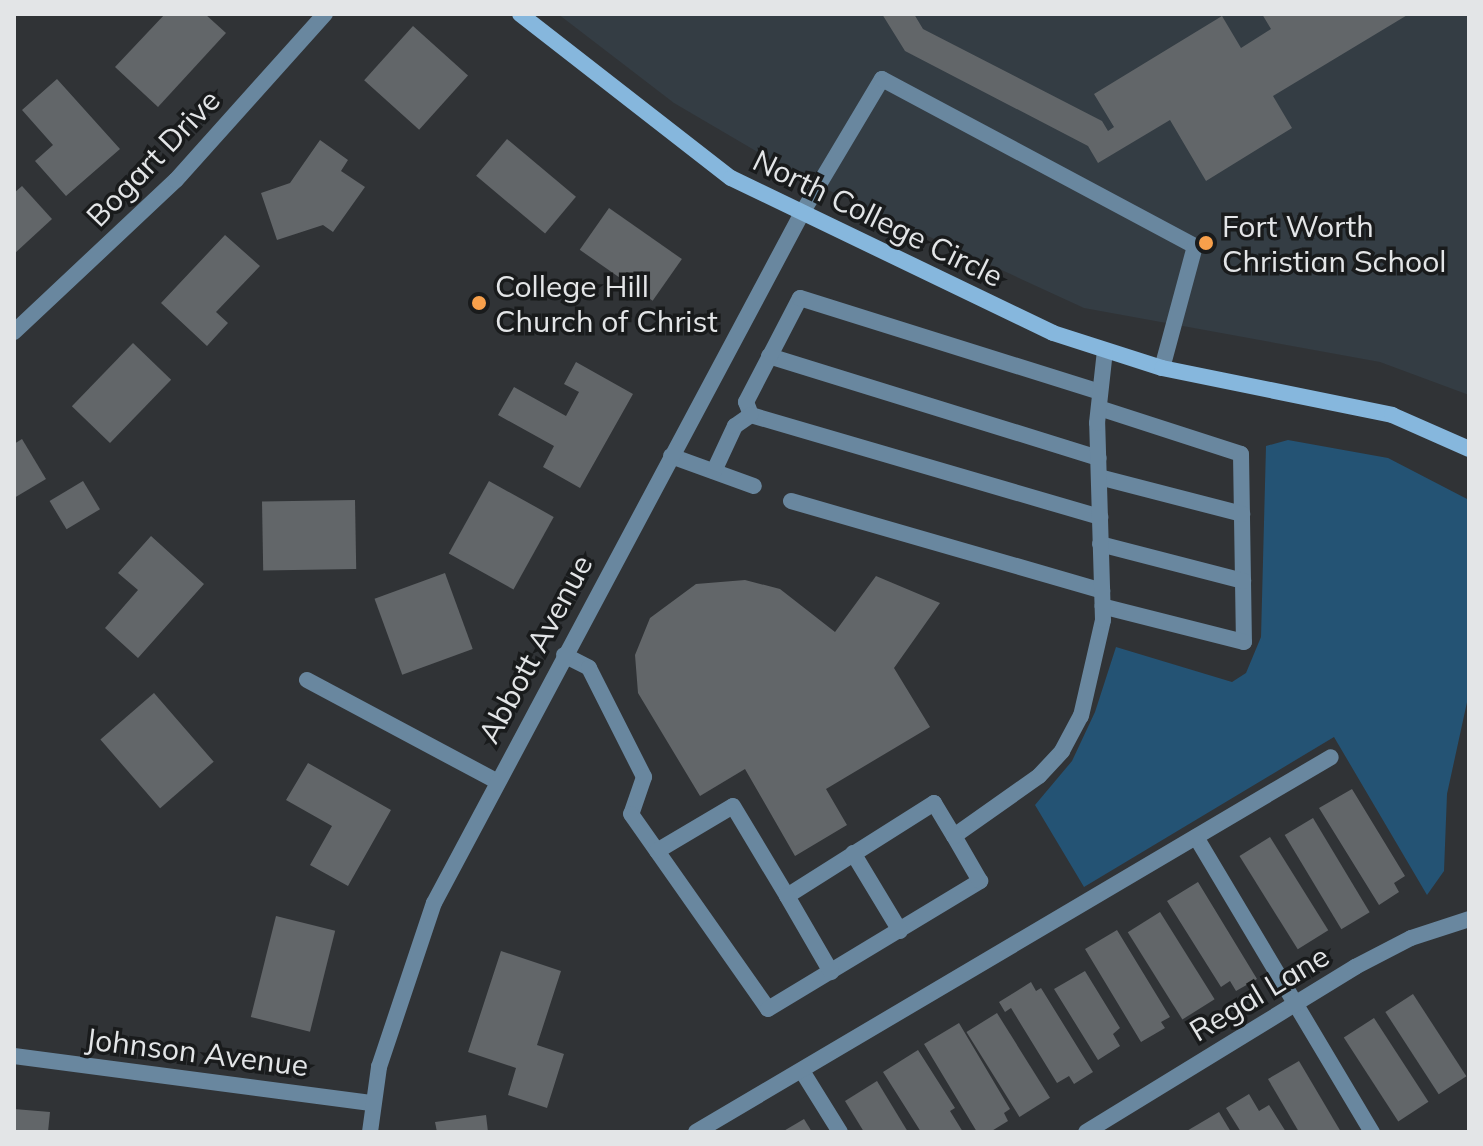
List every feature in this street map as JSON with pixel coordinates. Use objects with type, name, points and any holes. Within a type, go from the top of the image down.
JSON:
[{"type":"street","name":"Bogart Drive","points":[[14,332],[176,180],[325,14]]},
{"type":"street","name":"North College Circle","points":[[520,14],[731,178],[1053,333],[1162,368],[1256,390],[1392,415],[1469,449]]},
{"type":"street","name":"Abbott Avenue","points":[[370,1132],[379,1067],[434,903],[496,781],[802,213],[882,79],[1195,246],[1162,368]]},
{"type":"street","points":[[751,415],[746,402],[800,298],[1100,400],[1241,454],[1244,642],[791,501]]},
{"type":"street","points":[[954,836],[1039,776],[1062,751],[1081,716],[1095,668],[1102,599],[1099,458],[1105,350]]},
{"type":"street","points":[[769,356],[1099,458]]},
{"type":"street","points":[[714,471],[735,426],[751,415]]},
{"type":"street","points":[[751,415],[1100,517]]},
{"type":"street","points":[[671,456],[754,486]]},
{"type":"street","points":[[1099,477],[1242,514]]},
{"type":"street","points":[[1100,544],[1243,581]]},
{"type":"street","points":[[564,655],[589,668],[644,777],[631,814],[768,1009],[980,881],[934,803],[787,896]]},
{"type":"street","points":[[307,680],[496,781]]},
{"type":"street","points":[[696,1132],[1331,757]]},
{"type":"street","points":[[657,851],[733,806],[831,972]]},
{"type":"street","points":[[1196,837],[1372,1132]]},
{"type":"street","points":[[853,853],[900,931]]},
{"type":"street","name":"Regal Lane","points":[[1086,1132],[1295,1004],[1411,938],[1469,919]]},
{"type":"street","name":"Johnson Avenue","points":[[14,1056],[373,1103]]},
{"type":"street","points":[[802,1071],[840,1132]]},
{"type":"shaded area","name":"Fort Worth Christian School","points":[[558,14],[1469,14],[1469,395],[1380,362],[1084,308],[802,178],[674,103]]},
{"type":"shaded area","points":[[1288,440],[1388,458],[1469,500],[1469,693],[1447,794],[1444,871],[1427,895],[1334,737],[1084,887],[1035,805],[1072,761],[1095,712],[1116,647],[1232,682],[1246,673],[1261,637],[1266,446]]},
{"type":"building","points":[[165,14],[205,14],[226,33],[158,107],[115,67]]},
{"type":"building","points":[[882,14],[914,14],[923,29],[1102,121],[1108,131],[1114,127],[1094,94],[1222,16],[1241,48],[1271,29],[1262,14],[1409,14],[1273,96],[1292,128],[1206,181],[1170,120],[1098,163],[1088,146],[905,51]]},
{"type":"building","points":[[413,26],[468,76],[419,130],[364,80]]},
{"type":"building","points":[[57,79],[120,149],[66,196],[35,161],[53,145],[22,110]]},
{"type":"building","points":[[507,139],[576,197],[545,234],[476,176]]},
{"type":"building","points":[[320,140],[348,160],[341,171],[365,187],[333,232],[323,225],[277,240],[261,193],[290,183]]},
{"type":"building","points":[[22,186],[52,219],[14,254],[14,193]]},
{"type":"building","points":[[609,208],[682,259],[653,301],[580,250]]},
{"type":"building","points":[[225,235],[260,266],[216,312],[228,323],[207,346],[161,303]]},
{"type":"building","points":[[133,343],[171,380],[110,443],[72,406]]},
{"type":"building","points":[[576,362],[633,394],[580,488],[543,467],[554,446],[498,415],[514,387],[566,416],[579,392],[564,384]]},
{"type":"building","points":[[22,439],[46,479],[14,498],[14,444]]},
{"type":"building","points":[[83,481],[100,509],[67,529],[50,501]]},
{"type":"building","points":[[489,481],[554,517],[513,589],[449,554]]},
{"type":"building","points":[[355,500],[356,569],[263,571],[262,502]]},
{"type":"building","points":[[151,536],[204,584],[138,658],[105,628],[138,590],[118,573]]},
{"type":"building","points":[[445,573],[473,649],[402,675],[375,599]]},
{"type":"building","points":[[876,576],[940,603],[894,668],[930,727],[826,789],[847,825],[795,856],[745,769],[700,796],[638,693],[635,655],[650,618],[696,584],[745,580],[780,589],[835,632]]},
{"type":"building","points":[[154,693],[214,762],[160,808],[100,740]]},
{"type":"building","points":[[308,763],[391,810],[348,886],[310,865],[332,826],[286,800]]},
{"type":"building","points":[[1352,789],[1405,876],[1394,883],[1399,892],[1379,905],[1319,808]]},
{"type":"building","points":[[1313,818],[1370,912],[1341,929],[1285,835]]},
{"type":"building","points":[[1270,837],[1328,930],[1298,949],[1239,856]]},
{"type":"building","points":[[1198,882],[1257,979],[1236,991],[1230,981],[1221,987],[1167,901]]},
{"type":"building","points":[[1160,912],[1215,999],[1182,1019],[1128,932]]},
{"type":"building","points":[[276,916],[335,931],[310,1032],[251,1017]]},
{"type":"building","points":[[1117,930],[1170,1017],[1161,1022],[1165,1028],[1141,1042],[1085,949]]},
{"type":"building","points":[[501,951],[561,971],[537,1045],[564,1054],[547,1108],[508,1095],[516,1068],[468,1052]]},
{"type":"building","points":[[1085,971],[1120,1028],[1113,1034],[1120,1046],[1098,1060],[1054,989]]},
{"type":"building","points":[[1031,982],[1036,991],[1041,988],[1093,1072],[1074,1084],[1069,1076],[1057,1083],[1011,1008],[1005,1012],[999,1002]]},
{"type":"building","points":[[1413,994],[1466,1076],[1439,1094],[1385,1012]]},
{"type":"building","points":[[997,1013],[1050,1098],[1019,1117],[966,1032]]},
{"type":"building","points":[[1374,1018],[1428,1102],[1398,1121],[1344,1038]]},
{"type":"building","points":[[959,1023],[1010,1109],[1004,1113],[1008,1121],[990,1132],[977,1132],[924,1044]]},
{"type":"building","points":[[918,1050],[955,1108],[950,1111],[963,1132],[921,1132],[883,1072]]},
{"type":"building","points":[[1299,1061],[1341,1132],[1299,1132],[1268,1079]]},
{"type":"building","points":[[877,1081],[908,1132],[864,1132],[845,1101]]},
{"type":"building","points":[[1249,1094],[1259,1111],[1269,1105],[1286,1132],[1241,1132],[1226,1108]]},
{"type":"building","points":[[14,1109],[50,1112],[48,1132],[14,1132]]},
{"type":"building","points":[[1219,1112],[1231,1132],[1185,1132]]},
{"type":"building","points":[[486,1115],[488,1132],[437,1132],[435,1122]]},
{"type":"building","points":[[804,1119],[812,1132],[782,1132]]},
{"type":"place","name":"Fort Worth Christian School","points":[[1206,243]]},
{"type":"place","name":"College Hill Church of Christ","points":[[479,303]]}]
